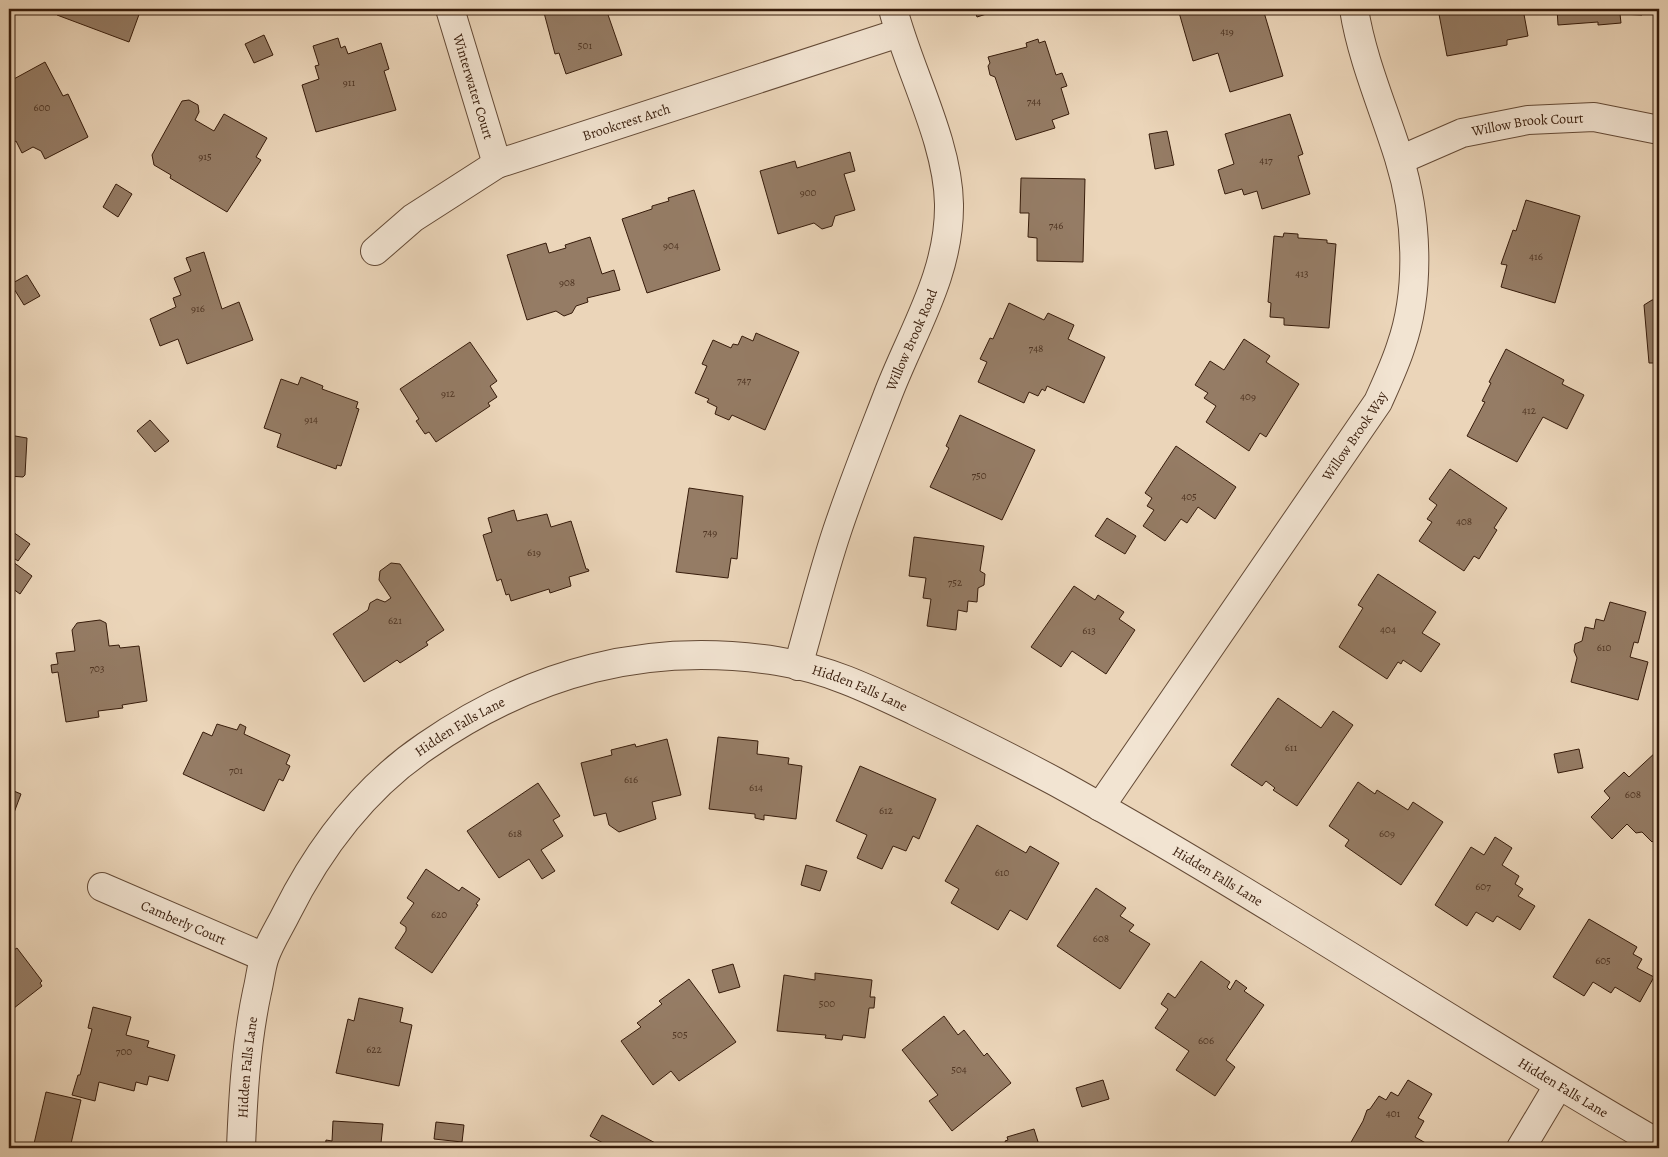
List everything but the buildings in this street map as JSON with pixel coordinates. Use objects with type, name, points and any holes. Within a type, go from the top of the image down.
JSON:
[{"type":"street","name":"Winterwater Court","points":[[450,9],[497,164]]},
{"type":"street","name":"Willow Brook Way","points":[[1100,807],[1378,402],[1402,345],[1414,284],[1414,221],[1400,160],[1358,31],[1354,9]]},
{"type":"street","name":"Brookcrest Arch","points":[[375,252],[413,218],[497,164],[896,21]]},
{"type":"street","name":"Willow Brook Road","points":[[798,666],[837,531],[887,394],[929,302],[940,270],[947,238],[949,204],[945,171],[936,138],[896,21]]},
{"type":"street","name":"Willow Brook Court","points":[[1400,160],[1462,133],[1528,120],[1594,118],[1659,130]]},
{"type":"street","name":"Hidden Falls Lane","points":[[241,1148],[243,1082],[254,1006],[264,957],[304,877],[348,816],[402,763],[463,720],[508,696],[578,670],[652,657],[727,656],[777,661],[842,676],[994,748],[1100,807],[1332,946],[1558,1086],[1659,1144]]},
{"type":"street","name":"Camberly Court","points":[[102,887],[264,957]]},
{"type":"street","points":[[1521,1148],[1558,1086]]}]
